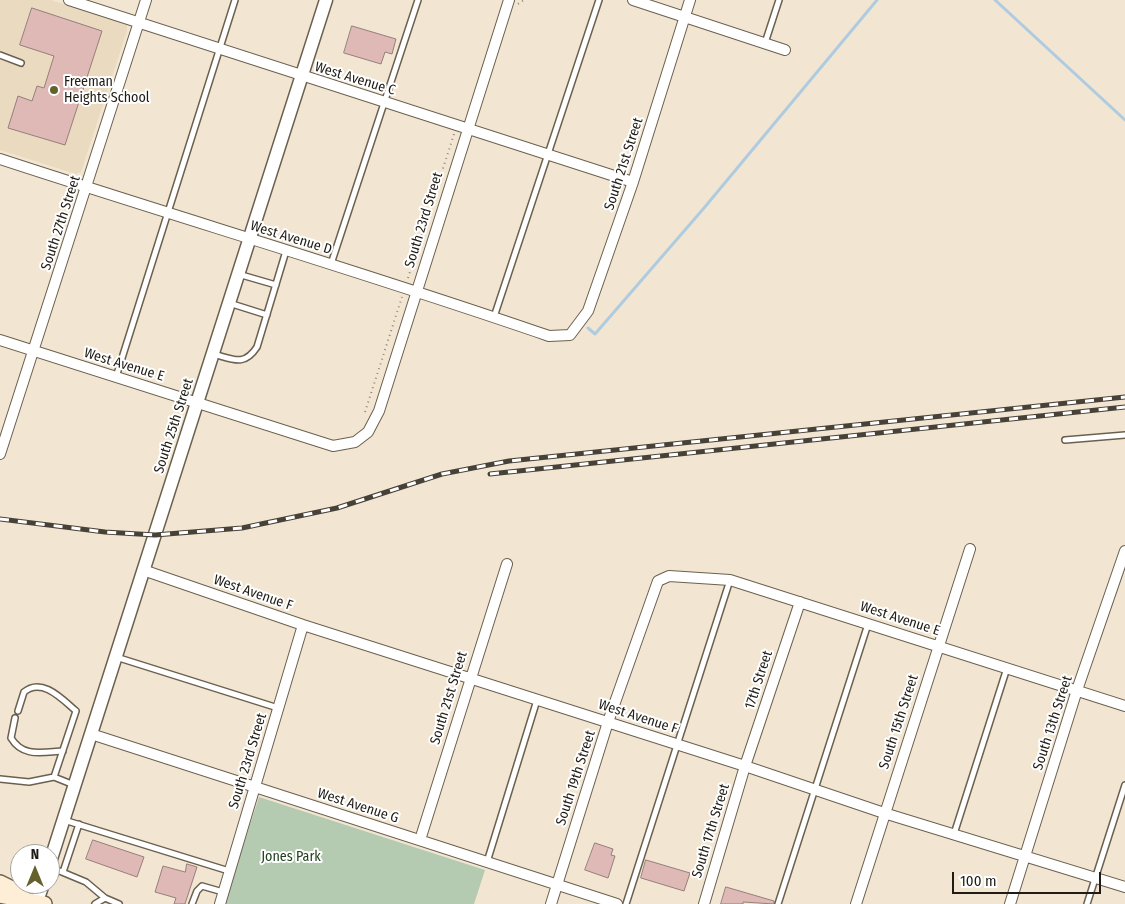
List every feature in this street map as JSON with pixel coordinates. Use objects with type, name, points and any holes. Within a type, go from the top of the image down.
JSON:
[{"type":"main road","points":[[0,883],[39,903]]},
{"type":"main road","points":[[0,895],[39,903]]},
{"type":"street","name":"West Avenue C","points":[[69,0],[633,182]]},
{"type":"street","name":"South 27th Street","points":[[0,454],[146,0]]},
{"type":"street","name":"South 25th Street","points":[[56,844],[326,0]]},
{"type":"street","name":"South 23rd Street","points":[[355,442],[368,432],[379,411],[509,0]]},
{"type":"street","points":[[633,0],[785,50]]},
{"type":"street","name":"South 21st Street","points":[[573,332],[588,311],[633,182],[690,0]]},
{"type":"street","name":"West Avenue D","points":[[0,161],[249,240],[417,290],[549,336],[570,335],[573,332]]},
{"type":"street","name":"West Avenue E","points":[[0,340],[304,438],[333,446],[355,442]]},
{"type":"street","name":"South 15th Street","points":[[856,904],[970,549]]},
{"type":"street","name":"South 13th Street","points":[[1010,904],[1077,690],[1125,551]]},
{"type":"street","name":"South 21st Street","points":[[420,840],[469,678],[507,564]]},
{"type":"street","name":"West Avenue F","points":[[143,570],[303,625],[745,766],[884,813],[1026,855],[1125,887]]},
{"type":"street","name":"West Avenue E","points":[[663,578],[668,576],[730,580],[1125,706]]},
{"type":"street","name":"South 19th Street","points":[[551,904],[608,722],[658,581],[663,578]]},
{"type":"street","name":"17th Street","points":[[745,766],[800,602]]},
{"type":"street","name":"South 23rd Street","points":[[220,904],[303,625]]},
{"type":"street","name":"West Avenue G","points":[[91,734],[617,904]]},
{"type":"street","name":"South 17th Street","points":[[704,904],[745,766]]},
{"type":"lane","points":[[116,377],[235,0]]},
{"type":"lane","points":[[331,264],[418,0]]},
{"type":"lane","points":[[494,318],[599,0]]},
{"type":"lane","points":[[765,43],[779,0]]},
{"type":"lane","points":[[0,55],[22,62]]},
{"type":"lane","points":[[212,354],[239,361],[251,356],[257,347],[286,251]]},
{"type":"lane","points":[[238,274],[276,285]]},
{"type":"lane","points":[[229,303],[267,315]]},
{"type":"lane","points":[[1065,440],[1125,435]]},
{"type":"lane","points":[[626,904],[730,580]]},
{"type":"lane","points":[[778,904],[868,624]]},
{"type":"lane","points":[[116,657],[278,708]]},
{"type":"lane","points":[[954,834],[1007,668]]},
{"type":"lane","points":[[18,711],[24,692],[36,686],[45,687],[76,711],[54,778]]},
{"type":"lane","points":[[487,862],[537,699]]},
{"type":"lane","points":[[15,718],[11,738],[20,749],[30,753],[63,751]]},
{"type":"lane","points":[[0,779],[29,782],[54,778],[74,785]]},
{"type":"lane","points":[[1087,904],[1125,786]]},
{"type":"lane","points":[[64,820],[229,871]]},
{"type":"lane","points":[[63,872],[79,824]]},
{"type":"lane","points":[[60,871],[86,882],[104,898],[119,904]]},
{"type":"lane","points":[[198,904],[192,903],[196,891],[202,886],[223,892]]},
{"type":"lane","points":[[95,904],[104,898]]},
{"type":"path","points":[[406,282],[455,131]]},
{"type":"path","points":[[365,412],[402,295]]},
{"type":"shaded area","name":"Freeman Heights School","points":[[0,0],[51,0],[127,24],[127,31],[81,172],[76,174],[0,150]]},
{"type":"green space","name":"Jones Park","points":[[259,797],[485,870],[474,904],[224,904]]},
{"type":"building","points":[[32,8],[102,31],[65,145],[8,128],[18,96],[32,101],[37,86],[44,88],[54,56],[20,45]]},
{"type":"building","points":[[352,26],[396,39],[392,54],[385,52],[381,64],[344,53]]},
{"type":"building","points":[[93,840],[144,857],[137,877],[86,859]]},
{"type":"building","points":[[595,843],[613,849],[611,855],[615,856],[608,878],[585,870]]},
{"type":"building","points":[[646,860],[690,873],[684,891],[641,878]]},
{"type":"building","points":[[187,864],[197,867],[185,904],[174,904],[176,898],[155,892],[163,866],[185,872]]},
{"type":"building","points":[[726,887],[774,901],[774,904],[743,902],[743,904],[721,904]]},
{"type":"waterway","points":[[588,328],[595,334],[704,208],[877,0]]},
{"type":"waterway","points":[[995,0],[1125,120]]},
{"type":"railway","points":[[0,519],[105,532],[155,535],[242,528],[337,508],[442,474],[509,461],[1125,397]]},
{"type":"railway","points":[[490,474],[1125,407]]},
{"type":"place","name":"Freeman Heights School","points":[[54,90]]}]
